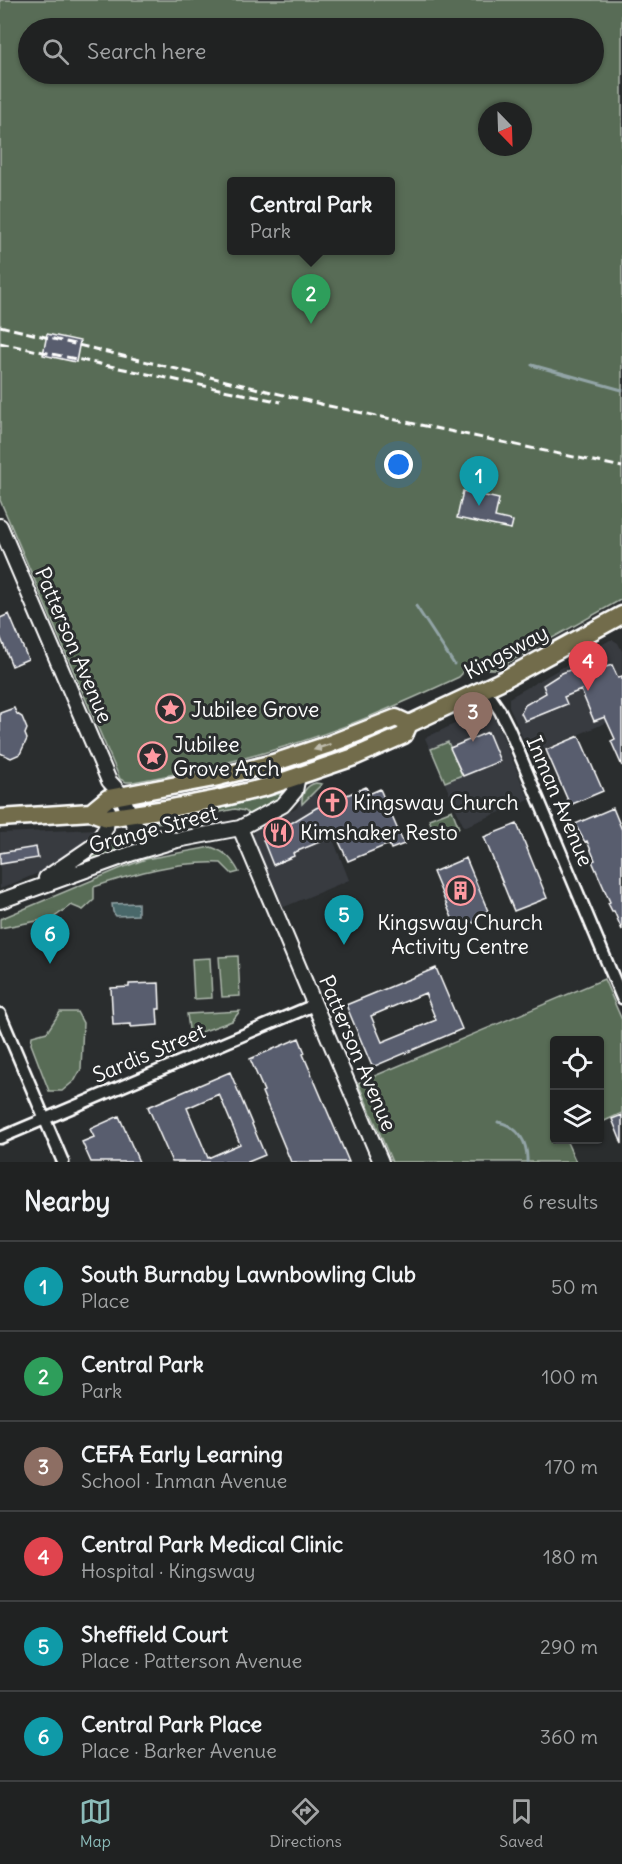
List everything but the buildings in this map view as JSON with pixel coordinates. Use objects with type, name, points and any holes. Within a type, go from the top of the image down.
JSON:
[{"type":"main road","name":"Kingsway","points":[[0,818],[129,814],[217,799],[266,787],[354,757],[404,735],[409,724],[485,689],[620,620]]},
{"type":"main road","name":"Kingsway","points":[[99,815],[115,797],[214,778],[273,763],[396,718],[409,724]]},
{"type":"street","name":"Patterson Avenue","points":[[0,526],[115,797],[143,834],[177,840]]},
{"type":"street","name":"Inman Avenue","points":[[485,689],[509,729],[622,998]]},
{"type":"street","name":"Grange Street","points":[[0,901],[133,853],[177,840],[240,828],[283,805],[295,792],[298,776]]},
{"type":"street","points":[[34,887],[96,844],[106,828],[99,815]]},
{"type":"street","name":"Patterson Avenue","points":[[240,828],[381,1162]]},
{"type":"street","name":"Sardis Street","points":[[0,1138],[314,1005]]},
{"type":"street","points":[[0,1014],[63,1162]]},
{"type":"shaded area","points":[[610,640],[618,643],[622,651],[622,716],[530,755],[509,706],[509,698]]},
{"type":"shaded area","points":[[482,711],[490,712],[494,716],[529,800],[464,827],[425,738]]},
{"type":"shaded area","points":[[311,783],[349,880],[284,907],[253,838],[254,831],[258,826],[265,826],[297,808],[304,791]]},
{"type":"shaded area","points":[[98,829],[96,837],[55,866],[0,889],[0,833]]},
{"type":"green space","points":[[0,0],[622,0],[622,599],[497,669],[488,669],[480,662],[463,668],[459,677],[349,725],[226,763],[152,779],[126,782],[120,779],[0,500]]},
{"type":"green space","points":[[448,742],[462,775],[445,782],[431,749]]},
{"type":"green space","points":[[316,783],[322,784],[302,804],[305,790]]},
{"type":"green space","points":[[282,793],[277,801],[251,816],[245,811],[235,809],[156,823],[156,822]]},
{"type":"green space","points":[[452,810],[459,828],[436,837],[429,819]]},
{"type":"green space","points":[[108,838],[124,841],[128,847],[80,864],[101,848]]},
{"type":"green space","points":[[211,847],[228,856],[239,872],[232,874],[221,863],[188,864],[157,869],[94,887],[94,900],[83,910],[71,905],[53,918],[0,928],[0,919],[119,869],[146,859]]},
{"type":"green space","points":[[238,956],[240,996],[222,997],[219,957]]},
{"type":"green space","points":[[210,958],[212,998],[194,999],[192,959]]},
{"type":"green space","points":[[604,979],[622,1020],[622,1113],[604,1121],[604,1036],[550,1036],[550,1144],[568,1144],[576,1162],[392,1162],[358,1083]]},
{"type":"green space","points":[[240,1011],[232,1021],[190,1036],[187,1014]]},
{"type":"green space","points":[[60,1012],[77,1012],[83,1023],[81,1069],[75,1080],[62,1091],[49,1091],[31,1044],[32,1036],[47,1032]]},
{"type":"water","points":[[138,903],[138,915],[116,916],[113,912],[112,904]]},
{"type":"waterway","points":[[532,365],[622,390]]},
{"type":"waterway","points":[[416,606],[454,664]]},
{"type":"waterway","points":[[498,1122],[511,1127],[520,1136],[526,1148],[527,1162]]},
{"type":"railway","points":[[0,326],[329,406],[622,467]]},
{"type":"railway","points":[[0,343],[281,402]]},
{"type":"place","name":"Central Park","points":[[311,324]]},
{"type":"place","name":"South Burnaby Lawnbowling Club","points":[[479,506]]},
{"type":"place","name":"Central Park Medical Clinic","points":[[588,691]]},
{"type":"place","name":"Jubilee Grove","points":[[170,709]]},
{"type":"place","name":"CEFA Early Learning","points":[[473,742]]},
{"type":"place","name":"Jubilee Grove Arch","points":[[152,756]]},
{"type":"place","name":"Kingsway Church","points":[[332,802]]},
{"type":"place","name":"Kimshaker Resto","points":[[279,832]]},
{"type":"place","name":"Kingsway Church Activity Centre","points":[[460,891]]},
{"type":"place","name":"Sheffield Court","points":[[344,945]]},
{"type":"place","name":"Central Park Place","points":[[50,964]]}]
